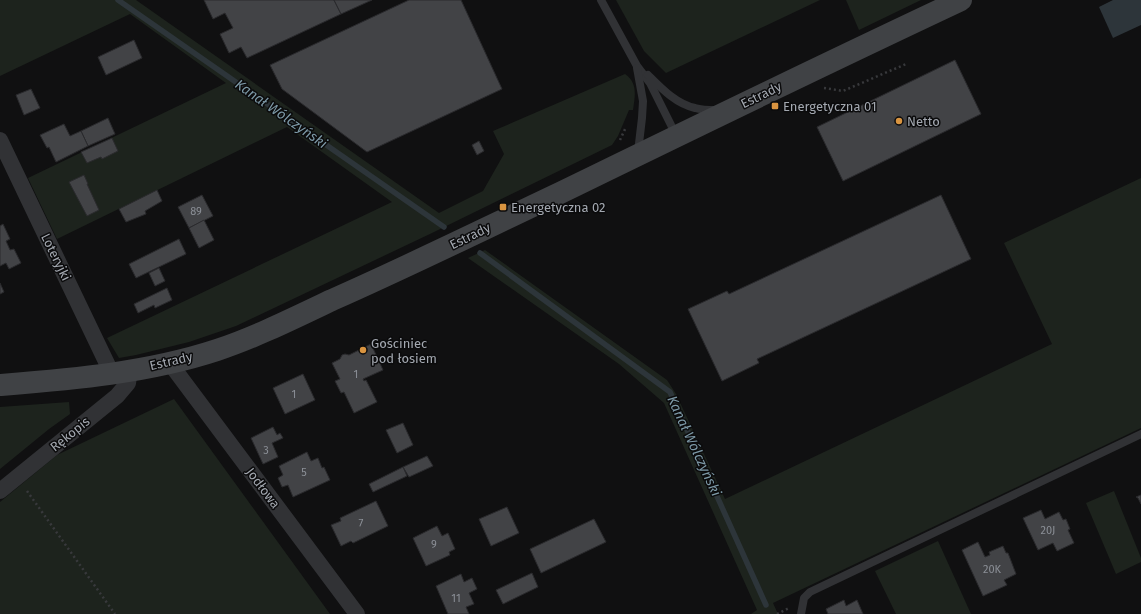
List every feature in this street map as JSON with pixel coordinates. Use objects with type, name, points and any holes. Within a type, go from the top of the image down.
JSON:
[{"type":"main road","name":"Estrady","points":[[0,385],[58,381],[121,372],[216,350],[257,335],[402,269],[961,0]]},
{"type":"street","name":"Loteryjki","points":[[0,140],[121,372]]},
{"type":"street","name":"Jodłowa","points":[[169,362],[357,614]]},
{"type":"street","name":"Rękopis","points":[[0,491],[117,396],[128,383],[121,372]]},
{"type":"lane","points":[[601,0],[636,66],[650,83],[676,136]]},
{"type":"lane","points":[[636,66],[670,96],[683,104],[694,108],[729,111]]},
{"type":"lane","points":[[636,66],[643,101],[637,155]]},
{"type":"lane","points":[[801,614],[804,598],[810,592],[1141,434]]},
{"type":"path","points":[[17,477],[116,614]]},
{"type":"shaded area","points":[[0,0],[136,0],[439,213],[483,191],[504,154],[493,131],[625,74],[632,81],[635,90],[633,110],[629,110],[618,136],[612,145],[432,233],[236,326],[189,342],[119,358],[107,338],[392,202],[287,127],[57,239],[28,178],[226,83],[130,14],[0,76]]},
{"type":"shaded area","points":[[616,0],[820,0],[666,73],[644,51]]},
{"type":"shaded area","points":[[846,0],[921,0],[859,30]]},
{"type":"shaded area","points":[[1113,0],[1141,0],[1141,25],[1113,38],[1099,7]]},
{"type":"shaded area","points":[[1141,178],[1141,428],[773,603],[778,614],[751,614],[757,610],[664,403],[619,364],[468,258],[485,250],[667,380],[676,394],[725,499],[1052,344],[1004,243]]},
{"type":"shaded area","points":[[174,399],[330,614],[0,614],[0,502],[57,455]]},
{"type":"shaded area","points":[[69,402],[70,414],[0,469],[0,407]]},
{"type":"shaded area","points":[[1114,491],[1141,558],[1141,562],[1116,574],[1086,503]]},
{"type":"shaded area","points":[[938,541],[971,614],[896,614],[875,571]]},
{"type":"building","points":[[204,0],[334,0],[341,14],[247,58],[241,47],[229,53],[220,34],[233,28],[225,13],[213,19]]},
{"type":"building","points":[[334,0],[372,0],[341,14]]},
{"type":"building","points":[[409,0],[461,0],[502,89],[367,152],[282,89],[270,65]]},
{"type":"building","points":[[134,40],[142,58],[106,75],[98,57]]},
{"type":"building","name":"Netto","points":[[955,60],[981,114],[843,181],[817,127]]},
{"type":"building","points":[[31,89],[40,108],[24,115],[16,95]]},
{"type":"building","points":[[108,118],[115,134],[88,146],[81,131]]},
{"type":"building","points":[[64,124],[70,136],[81,131],[88,146],[56,162],[49,147],[47,148],[40,135]]},
{"type":"building","points":[[112,138],[118,151],[102,159],[101,157],[87,163],[81,152]]},
{"type":"building","points":[[479,141],[484,151],[477,155],[472,145]]},
{"type":"building","points":[[84,175],[99,210],[87,216],[69,182]]},
{"type":"building","points":[[157,190],[162,201],[145,211],[146,214],[126,222],[119,209]]},
{"type":"building","points":[[202,195],[213,216],[189,228],[178,207]]},
{"type":"building","points":[[941,195],[971,259],[757,359],[759,363],[722,381],[688,309],[727,291],[729,294]]},
{"type":"building","points":[[204,220],[214,240],[199,248],[189,228]]},
{"type":"building","points":[[3,224],[10,239],[6,241],[10,250],[14,249],[21,263],[9,269],[6,263],[0,266],[0,226]]},
{"type":"building","points":[[179,239],[186,254],[136,278],[129,264]]},
{"type":"building","points":[[159,268],[165,281],[155,286],[149,273]]},
{"type":"building","points":[[0,283],[4,292],[0,294]]},
{"type":"building","points":[[167,288],[172,300],[155,308],[154,305],[138,313],[134,304]]},
{"type":"building","points":[[371,344],[383,370],[363,379],[364,381],[366,380],[377,402],[354,413],[344,392],[341,393],[335,381],[340,379],[332,363],[340,359],[342,355],[349,355]]},
{"type":"building","points":[[303,374],[315,400],[285,414],[273,388]]},
{"type":"building","points":[[403,423],[413,445],[397,453],[386,430]]},
{"type":"building","points":[[273,427],[277,435],[280,433],[283,438],[272,443],[278,457],[263,464],[251,438]]},
{"type":"building","points":[[307,452],[311,461],[318,458],[322,468],[324,467],[330,480],[293,497],[288,485],[282,487],[278,478],[283,475],[279,466]]},
{"type":"building","points":[[427,456],[433,466],[409,477],[403,467]]},
{"type":"building","points":[[403,467],[407,476],[373,492],[369,484]]},
{"type":"building","points":[[1141,495],[1141,504],[1136,497]]},
{"type":"building","points":[[376,501],[388,526],[353,543],[351,541],[341,546],[331,525],[341,521],[340,518]]},
{"type":"building","points":[[507,507],[519,533],[491,546],[479,519]]},
{"type":"building","points":[[1041,510],[1045,519],[1059,512],[1063,520],[1066,519],[1070,529],[1068,530],[1074,543],[1057,551],[1053,543],[1038,550],[1023,518]]},
{"type":"building","points":[[594,519],[606,542],[541,573],[530,549]]},
{"type":"building","points":[[437,526],[442,536],[448,533],[455,549],[449,552],[450,555],[426,566],[413,538]]},
{"type":"building","points":[[978,542],[985,557],[990,555],[989,552],[1003,546],[1006,553],[1008,553],[1016,574],[1004,580],[1007,585],[983,596],[962,550]]},
{"type":"building","points":[[532,573],[538,587],[503,604],[496,590]]},
{"type":"building","points":[[461,574],[464,582],[472,578],[477,589],[469,593],[474,604],[466,607],[469,614],[448,614],[436,586]]},
{"type":"building","points":[[844,600],[846,606],[857,600],[863,614],[828,614],[826,609]]},
{"type":"waterway","name":"Kanał Wólczyński","points":[[118,0],[444,227]]},
{"type":"waterway","name":"Kanał Wólczyński","points":[[480,253],[670,392],[766,605]]},
{"type":"place","name":"Energetyczna 01","points":[[775,106]]},
{"type":"place","name":"Netto","points":[[899,121]]},
{"type":"place","name":"Energetyczna 02","points":[[503,207]]},
{"type":"place","name":"Gościniec pod łosiem","points":[[363,350]]}]
